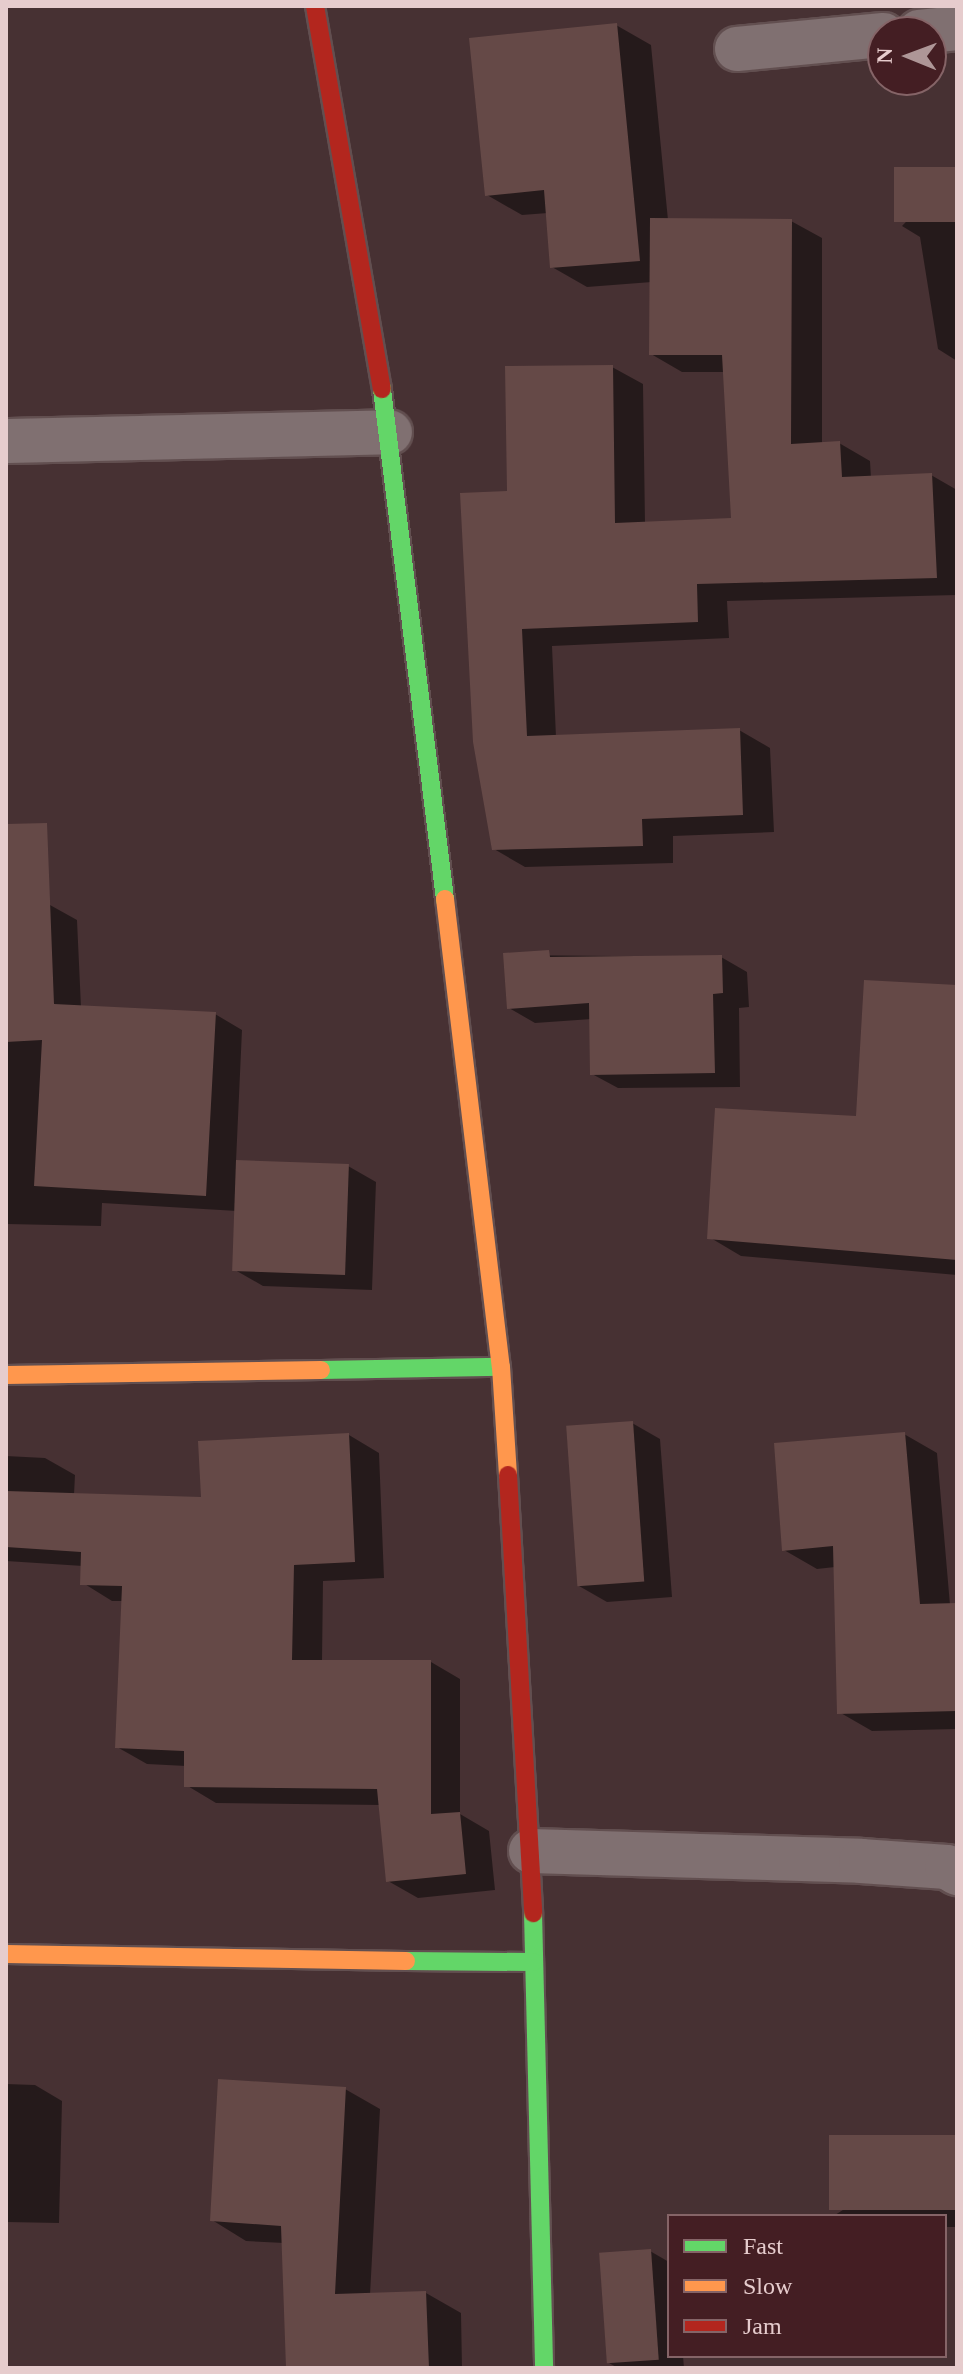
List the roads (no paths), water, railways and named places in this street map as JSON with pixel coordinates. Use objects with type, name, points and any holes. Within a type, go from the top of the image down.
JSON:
[{"type":"street","points":[[315,6],[390,432],[501,1367],[531,1851],[544,2368]]},
{"type":"street","points":[[737,49],[867,37]]},
{"type":"street","points":[[6,441],[390,432]]},
{"type":"street","points":[[6,1375],[501,1367]]},
{"type":"street","points":[[531,1851],[861,1861],[947,1867],[957,1873]]},
{"type":"street","points":[[6,1954],[77,1959],[533,1962]]}]
